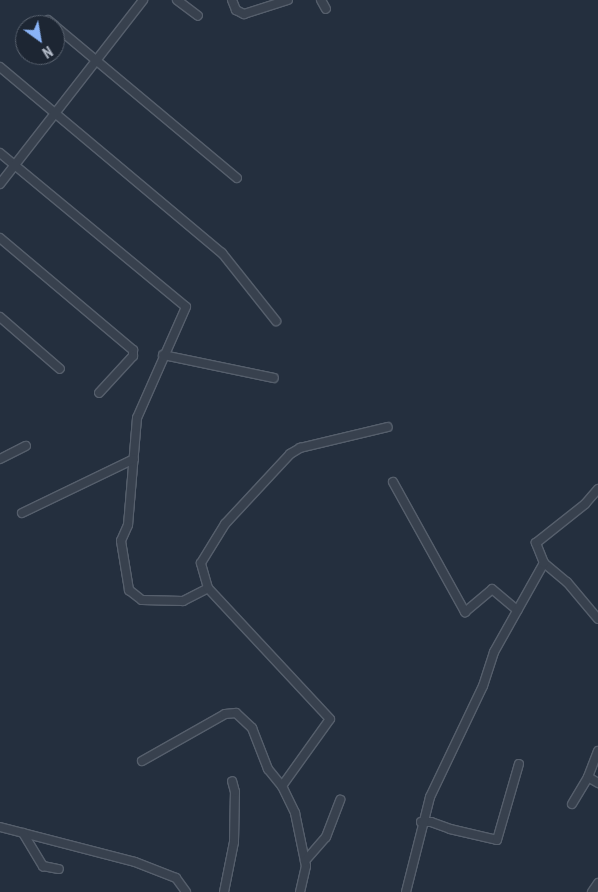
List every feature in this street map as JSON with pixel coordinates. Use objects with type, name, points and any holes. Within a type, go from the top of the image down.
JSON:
[{"type":"street","points":[[0,184],[142,0]]},
{"type":"street","points":[[177,0],[198,16]]},
{"type":"street","points":[[232,0],[236,10],[244,14],[288,0]]},
{"type":"street","points":[[321,0],[326,9]]},
{"type":"street","points":[[65,34],[237,178]]},
{"type":"street","points":[[0,66],[222,252],[276,321]]},
{"type":"street","points":[[0,153],[186,306],[186,312],[163,356],[137,418],[128,525],[121,541],[129,590],[142,600],[183,601],[208,588]]},
{"type":"street","points":[[0,238],[133,350],[133,356],[99,393]]},
{"type":"street","points":[[0,317],[60,369]]},
{"type":"street","points":[[163,356],[274,378]]},
{"type":"street","points":[[282,786],[326,728],[330,718],[208,588],[201,563],[225,524],[290,454],[300,448],[388,427]]},
{"type":"street","points":[[0,458],[26,446]]},
{"type":"street","points":[[22,513],[134,459]]},
{"type":"street","points":[[393,482],[464,612],[492,589],[516,610]]},
{"type":"street","points":[[598,489],[585,504],[537,540],[536,546],[544,563],[567,582],[598,619]]},
{"type":"street","points":[[406,892],[421,822],[430,796],[482,686],[494,652],[544,563]]},
{"type":"street","points":[[142,761],[233,711],[252,728],[268,769],[282,786],[295,813],[306,873],[300,892]]},
{"type":"street","points":[[572,804],[588,777],[598,750]]},
{"type":"street","points":[[421,822],[431,822],[450,830],[497,840],[519,764]]},
{"type":"street","points":[[588,777],[598,783]]},
{"type":"street","points":[[224,892],[234,842],[236,792],[232,781]]},
{"type":"street","points":[[305,861],[326,838],[340,800]]},
{"type":"street","points":[[0,827],[151,867],[176,878],[186,892]]},
{"type":"street","points":[[23,833],[39,862],[46,868],[59,869]]},
{"type":"street","points":[[592,892],[598,883]]}]
